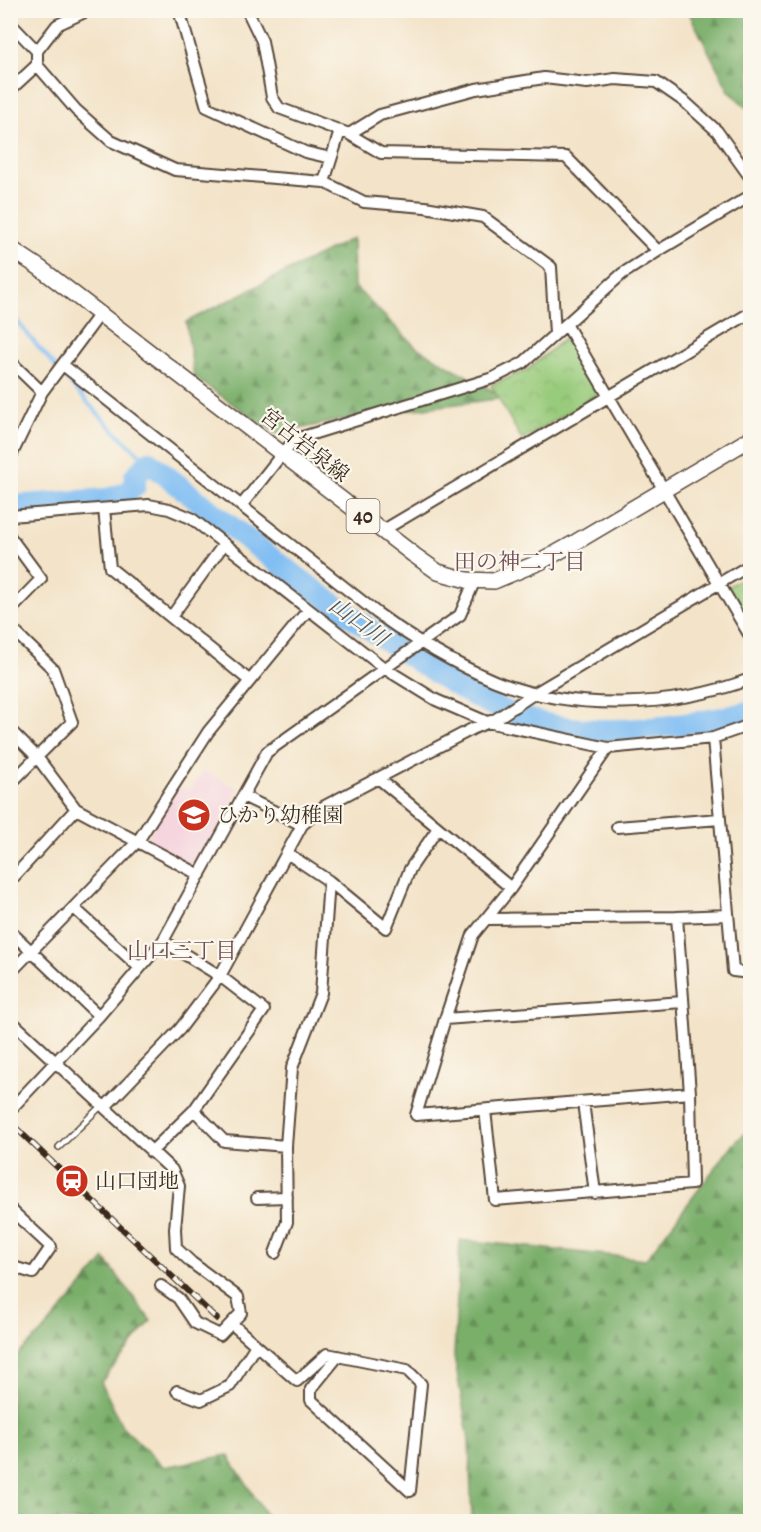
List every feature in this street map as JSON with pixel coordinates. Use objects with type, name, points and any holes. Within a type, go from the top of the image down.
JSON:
[{"type":"main road","name":"宮古岩泉線","points":[[10,248],[25,256],[438,572],[467,580],[494,580],[542,561],[750,440]]},
{"type":"street","points":[[89,10],[57,25],[37,51],[37,65],[76,110],[111,141],[175,170],[324,182],[364,202],[425,207],[483,217],[551,267],[555,334]]},
{"type":"street","points":[[179,10],[207,107],[305,152],[332,158]]},
{"type":"street","points":[[247,10],[262,41],[272,97],[279,108],[345,133],[381,153],[566,157],[658,251]]},
{"type":"street","points":[[10,23],[37,51]]},
{"type":"street","points":[[10,90],[37,65]]},
{"type":"street","points":[[324,182],[332,158],[345,133],[380,115],[487,87],[544,78],[587,83],[615,79],[656,82],[685,102],[717,131],[750,177]]},
{"type":"street","points":[[241,506],[282,453],[296,439],[493,378],[523,363],[622,274],[750,196]]},
{"type":"street","points":[[382,531],[750,313]]},
{"type":"street","points":[[10,458],[42,392],[100,314]]},
{"type":"street","points":[[566,324],[750,636]]},
{"type":"street","points":[[10,360],[42,392]]},
{"type":"street","points":[[63,365],[377,613],[419,643],[497,682],[535,693],[597,702],[637,702],[688,696],[730,687],[750,679]]},
{"type":"street","points":[[10,516],[149,505],[169,509],[191,518],[384,668],[436,700],[492,721],[608,748],[713,738],[750,725]]},
{"type":"street","points":[[104,509],[110,568],[250,681]]},
{"type":"street","points":[[10,537],[41,579],[10,611]]},
{"type":"street","points":[[171,617],[225,544]]},
{"type":"street","points":[[104,1106],[180,1029],[220,976],[302,825],[323,807],[492,721],[535,693],[750,566]]},
{"type":"street","points":[[10,1110],[99,1016],[163,941],[267,752],[460,615],[475,580]]},
{"type":"street","points":[[10,973],[138,841],[208,732],[308,610]]},
{"type":"street","points":[[10,627],[53,669],[72,722],[10,784]]},
{"type":"street","points":[[10,730],[37,757],[76,809],[200,875]]},
{"type":"street","points":[[713,738],[733,971],[750,973]]},
{"type":"street","points":[[608,748],[511,888],[473,935],[416,1115],[690,1093]]},
{"type":"street","points":[[378,778],[511,888]]},
{"type":"street","points":[[243,796],[302,825]]},
{"type":"street","points":[[10,881],[76,809]]},
{"type":"street","points":[[617,827],[720,819]]},
{"type":"street","points":[[287,853],[329,881],[386,928],[410,869],[438,828]]},
{"type":"street","points":[[275,1253],[287,1222],[286,1146],[292,1068],[321,993],[329,881]]},
{"type":"street","points":[[74,908],[140,968]]},
{"type":"street","points":[[488,919],[728,915]]},
{"type":"street","points":[[485,1110],[495,1200],[692,1184],[690,1093],[677,917]]},
{"type":"street","points":[[10,931],[99,1016]]},
{"type":"street","points":[[151,1152],[194,1110],[264,1010],[220,976],[163,941]]},
{"type":"street","points":[[445,1019],[683,1002]]},
{"type":"street","points":[[10,1020],[172,1170],[179,1186],[175,1229],[176,1248],[192,1263],[238,1297],[241,1313],[220,1335],[195,1323],[178,1298],[161,1286]]},
{"type":"street","points":[[583,1102],[595,1193]]},
{"type":"street","points":[[194,1110],[224,1141],[286,1146]]},
{"type":"street","points":[[257,1198],[287,1197]]},
{"type":"street","points":[[10,1209],[51,1247],[33,1273],[10,1266]]},
{"type":"street","points":[[232,1324],[297,1381],[327,1354],[338,1356],[407,1370],[421,1384],[410,1491],[311,1400],[311,1389],[338,1356]]},
{"type":"street","points":[[177,1391],[201,1400],[230,1386],[256,1346]]},
{"type":"lane","points":[[59,1147],[104,1106]]},
{"type":"shaded area","name":"ひかり幼稚園","points":[[204,771],[239,789],[199,869],[146,840],[178,787],[189,790]]},
{"type":"green space","points":[[688,11],[750,11],[750,111],[729,91]]},
{"type":"green space","points":[[353,238],[354,286],[416,347],[505,398],[360,416],[276,434],[194,377],[186,322]]},
{"type":"green space","points":[[567,336],[600,394],[522,440],[491,385],[527,370]]},
{"type":"green space","points":[[750,573],[750,627],[727,587]]},
{"type":"green space","points":[[750,1128],[750,1521],[472,1521],[469,1440],[454,1356],[460,1240],[646,1259],[730,1148]]},
{"type":"green space","points":[[105,1259],[151,1321],[101,1382],[122,1426],[164,1467],[228,1455],[270,1521],[11,1521],[11,1361],[47,1327]]},
{"type":"waterway","points":[[10,312],[94,410],[149,462]]},
{"type":"waterway","name":"山口川","points":[[10,506],[108,499],[126,493],[135,486],[135,476],[149,462],[271,557],[364,625],[449,681],[505,711],[552,725],[600,730],[673,725],[724,718],[750,711]]},
{"type":"railway","points":[[15,1127],[217,1319]]},
{"type":"place","name":"ひかり幼稚園","points":[[194,815]]},
{"type":"place","name":"山口団地","points":[[72,1181]]},
{"type":"district","name":"田の神二丁目","points":[[520,561]]},
{"type":"district","name":"山口三丁目","points":[[182,950]]}]
